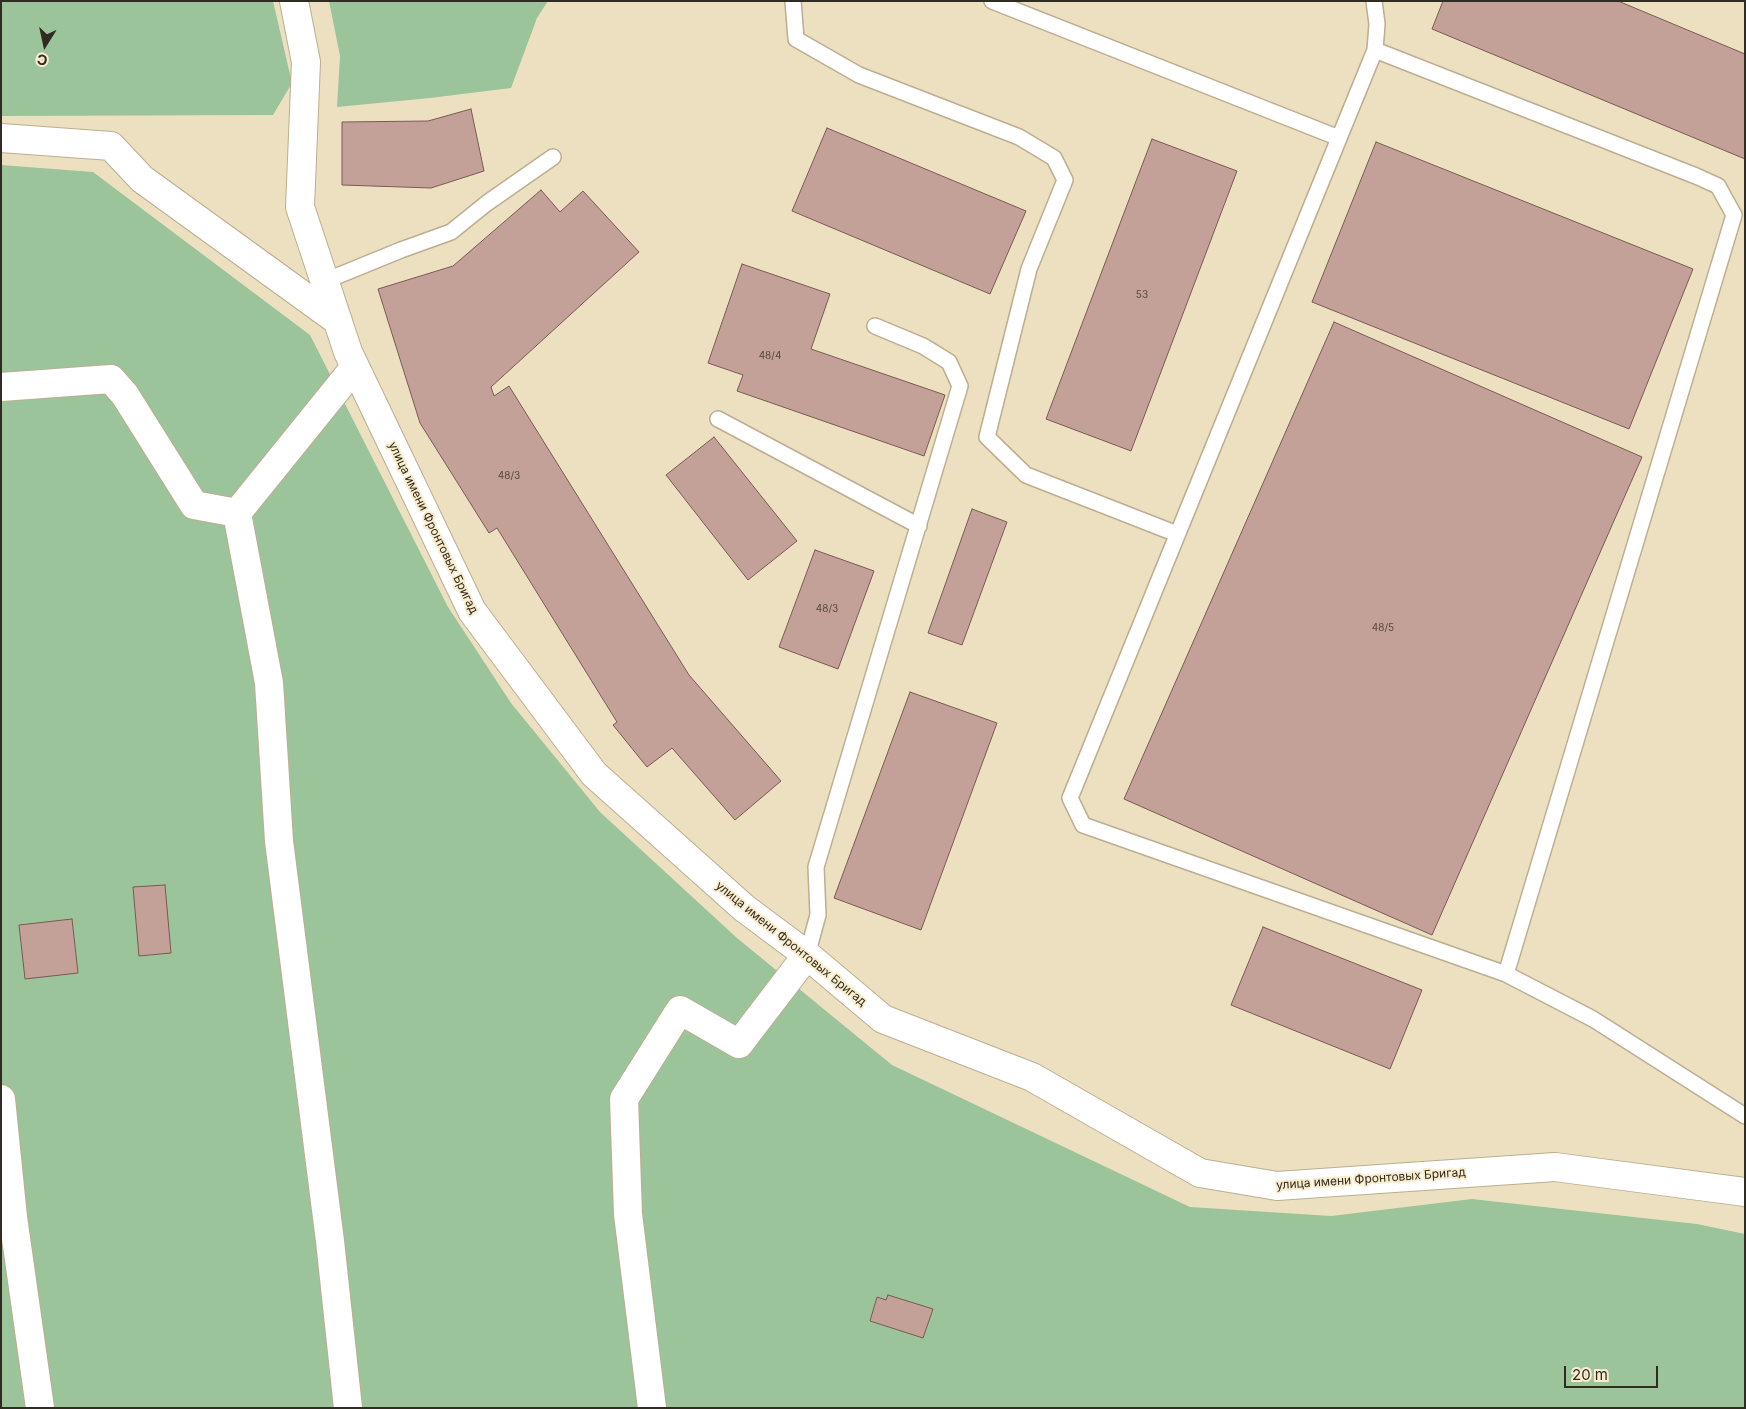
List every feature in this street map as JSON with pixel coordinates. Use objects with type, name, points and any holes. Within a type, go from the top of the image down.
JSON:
[{"type":"street","name":"улица имени Фронтовых Бригад","points":[[294,1],[306,62],[300,207],[348,352],[472,611],[594,774],[744,908],[807,954],[882,1019],[1032,1077],[1200,1174],[1277,1186],[1556,1167],[1745,1192]]},
{"type":"street","points":[[1,138],[111,146],[142,179],[338,321]]},
{"type":"street","points":[[348,1408],[330,1241],[279,841],[269,683],[237,513],[355,367]]},
{"type":"street","points":[[1,387],[111,379],[126,395],[194,505],[237,513]]},
{"type":"street","points":[[652,1408],[628,1214],[624,1099],[680,1010],[739,1044],[807,954]]},
{"type":"street","points":[[1,1099],[13,1218],[40,1408]]},
{"type":"lane","points":[[793,1],[796,39],[859,75],[1020,137],[1054,158],[1065,180],[1030,269],[987,437],[1026,475],[1178,534]]},
{"type":"lane","points":[[992,1],[1339,138]]},
{"type":"lane","points":[[1374,1],[1378,24],[1375,50],[1070,798],[1083,825],[1506,974],[1593,1019],[1745,1116]]},
{"type":"lane","points":[[1375,50],[1718,186],[1734,214],[1506,974]]},
{"type":"lane","points":[[325,281],[451,232],[487,203],[553,156]]},
{"type":"lane","points":[[807,954],[818,915],[816,867],[960,386],[949,362],[923,346],[875,326]]},
{"type":"lane","points":[[718,419],[919,526]]},
{"type":"green space","points":[[1,1],[273,1],[292,83],[273,115],[1,116]]},
{"type":"green space","points":[[329,1],[548,1],[537,18],[511,88],[337,107],[340,56]]},
{"type":"green space","points":[[1,165],[93,172],[310,335],[448,607],[511,703],[600,812],[737,938],[892,1065],[1190,1207],[1331,1216],[1472,1199],[1697,1224],[1745,1234],[1745,1408],[1,1408]]},
{"type":"building","points":[[1443,1],[1618,1],[1745,54],[1745,159],[1432,29]]},
{"type":"building","points":[[471,109],[484,171],[431,188],[342,185],[342,122],[428,121]]},
{"type":"building","points":[[827,128],[1026,211],[990,294],[792,211]]},
{"type":"building","points":[[1152,139],[1237,171],[1131,451],[1046,419]]},
{"type":"building","points":[[1376,142],[1693,269],[1629,429],[1312,302]]},
{"type":"building","points":[[541,190],[560,212],[583,191],[639,252],[491,387],[494,396],[509,386],[689,675],[781,781],[735,820],[672,748],[647,767],[613,725],[617,722],[497,528],[489,533],[420,423],[378,289],[453,266]]},
{"type":"building","points":[[742,264],[830,294],[811,349],[945,395],[924,456],[737,391],[743,375],[708,363]]},
{"type":"building","points":[[1334,322],[1642,457],[1432,935],[1124,799]]},
{"type":"building","points":[[714,437],[797,541],[748,580],[666,475]]},
{"type":"building","points":[[972,509],[1007,522],[962,645],[928,633]]},
{"type":"building","points":[[815,550],[874,571],[838,669],[779,647]]},
{"type":"building","points":[[910,692],[997,723],[921,930],[834,898]]},
{"type":"building","points":[[165,885],[171,953],[139,956],[133,887]]},
{"type":"building","points":[[72,919],[78,973],[25,979],[19,925]]},
{"type":"building","points":[[1263,927],[1422,990],[1390,1069],[1231,1005]]},
{"type":"building","points":[[888,1295],[933,1309],[923,1338],[870,1321],[877,1297],[886,1300]]}]
